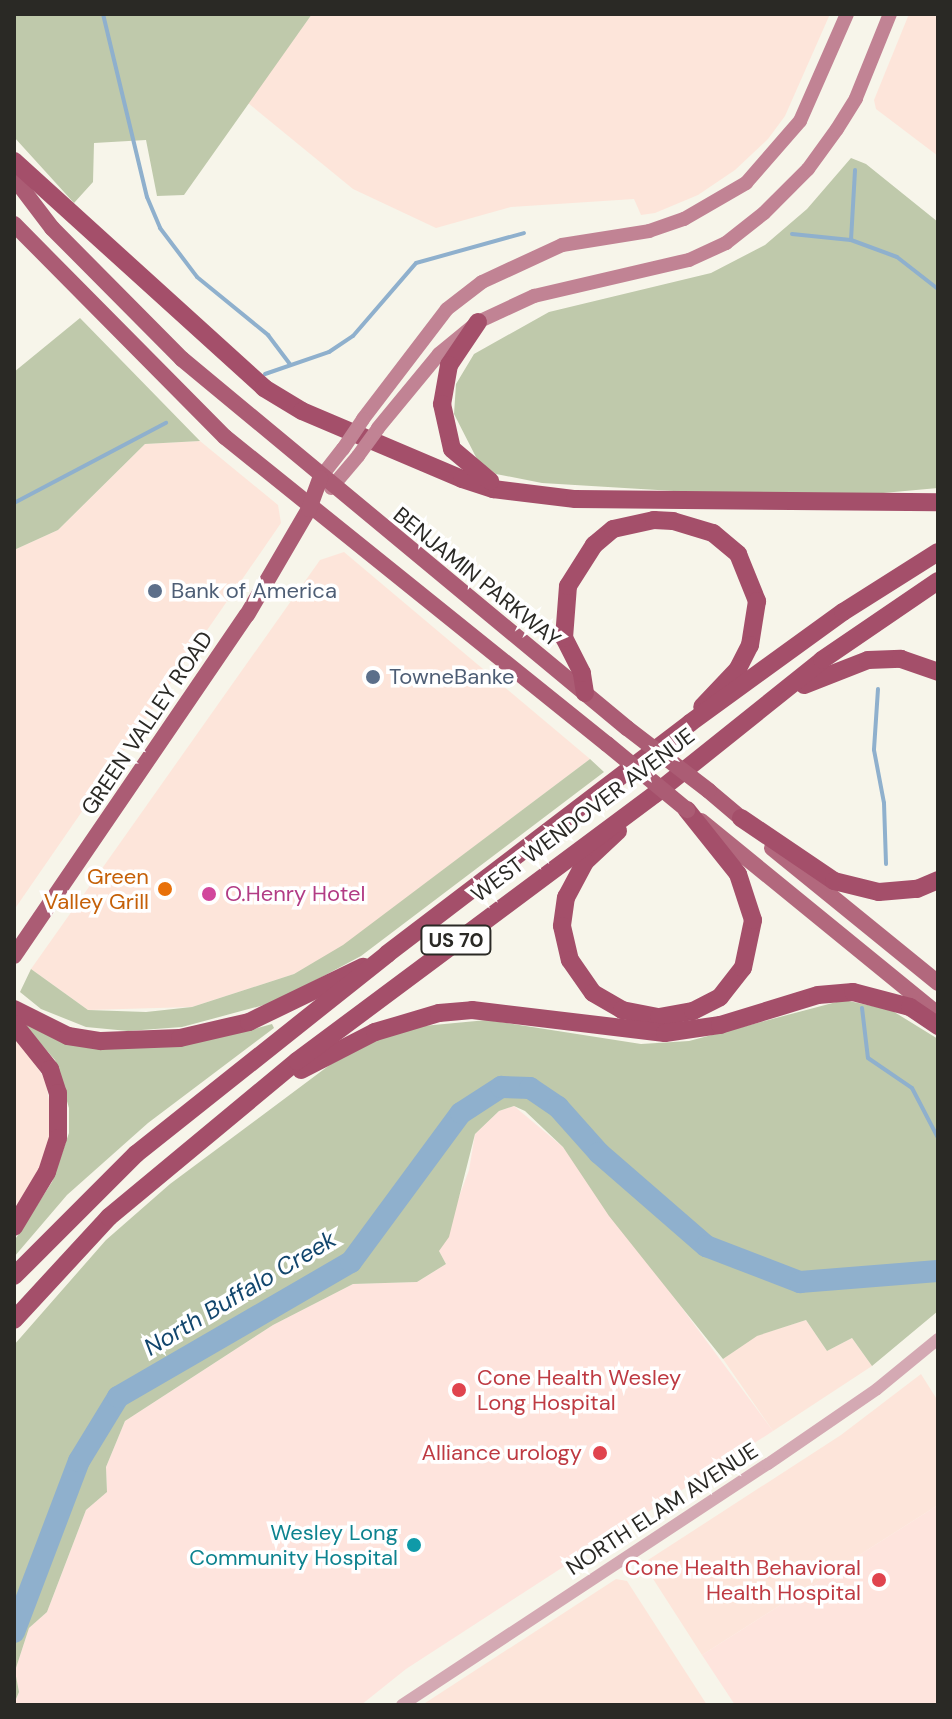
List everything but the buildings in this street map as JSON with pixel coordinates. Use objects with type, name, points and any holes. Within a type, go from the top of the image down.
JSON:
[{"type":"highway","points":[[14,161],[264,388],[302,411],[462,479],[534,494],[622,501],[938,502]]},
{"type":"highway","name":"BENJAMIN PARKWAY","points":[[14,178],[52,228],[125,303],[326,483],[741,818]]},
{"type":"highway","points":[[14,224],[215,427],[309,509],[687,810],[745,889],[753,920],[750,953],[732,984],[706,1006],[677,1015],[641,1016],[606,1003],[578,976],[564,943],[562,914],[585,862],[655,794]]},
{"type":"highway","points":[[478,322],[449,365],[442,404],[448,437],[473,471],[534,494]]},
{"type":"highway","name":"GREEN VALLEY ROAD","points":[[14,956],[247,615],[326,483]]},
{"type":"highway","points":[[585,693],[562,617],[568,586],[580,564],[594,545],[631,523],[654,520],[697,526],[738,554],[757,601],[750,645],[738,669],[690,723]]},
{"type":"highway","name":"WEST WENDOVER AVENUE","points":[[14,1276],[136,1154],[387,954],[690,723],[843,612],[938,552]]},
{"type":"highway","name":"WEST WENDOVER AVENUE","points":[[14,1320],[109,1217],[261,1094],[414,972],[655,794],[872,622],[938,581]]},
{"type":"highway","points":[[780,697],[868,660],[901,659],[938,672]]},
{"type":"highway","points":[[741,818],[834,881],[879,892],[917,889],[938,880]]},
{"type":"highway","points":[[14,1009],[68,1036],[101,1041],[180,1038],[220,1031],[287,1006],[387,954]]},
{"type":"highway","points":[[261,1094],[348,1044],[439,1013],[503,1010],[665,1033],[720,1025],[818,995],[853,992],[910,1007],[938,1026]]},
{"type":"highway","points":[[14,1024],[50,1069],[58,1093],[58,1138],[47,1172],[14,1227]]},
{"type":"main road","name":"GREEN VALLEY ROAD","points":[[326,483],[363,419],[447,309],[482,282],[562,245],[649,231],[684,219],[746,183],[800,121],[847,14]]},
{"type":"main road","name":"GREEN VALLEY ROAD","points":[[326,483],[358,456],[439,354],[478,322],[534,296],[662,268],[726,243],[786,191],[828,143],[856,98],[890,14]]},
{"type":"main road","points":[[687,810],[938,1014]]},
{"type":"main road","name":"BENJAMIN PARKWAY","points":[[741,818],[938,983]]},
{"type":"street","name":"NORTH ELAM AVENUE","points":[[402,1705],[768,1464],[877,1389],[938,1339]]},
{"type":"shaded area","points":[[312,14],[830,14],[785,116],[768,139],[735,170],[698,195],[655,213],[641,215],[634,199],[511,207],[436,228],[353,189],[248,103]]},
{"type":"shaded area","points":[[909,14],[938,14],[938,156],[876,109],[874,100]]},
{"type":"shaded area","points":[[200,441],[278,505],[281,523],[14,910],[14,550],[58,530],[145,444]]},
{"type":"shaded area","points":[[344,552],[590,759],[343,946],[294,974],[192,1007],[88,1010],[31,969],[320,560]]},
{"type":"shaded area","points":[[14,1034],[45,1079],[53,1122],[46,1159],[14,1213]]},
{"type":"shaded area","name":"Cone Health Wesley Long Hospital","points":[[514,1106],[563,1147],[773,1431],[406,1669],[361,1705],[14,1705],[19,1692],[15,1671],[29,1628],[47,1612],[86,1510],[107,1492],[106,1467],[125,1421],[273,1325],[353,1284],[417,1282],[446,1264],[439,1251],[469,1170],[475,1134],[499,1111]]},
{"type":"shaded area","points":[[806,1320],[827,1351],[852,1338],[872,1366],[773,1431],[723,1359],[756,1336]]},
{"type":"shaded area","points":[[921,1374],[938,1401],[938,1505],[702,1655],[648,1571],[648,1560],[841,1435]]},
{"type":"shaded area","name":"Cone Health Behavioral Health Hospital","points":[[938,1505],[938,1705],[735,1705],[702,1655]]},
{"type":"shaded area","points":[[616,1579],[627,1581],[707,1705],[422,1705]]},
{"type":"green space","points":[[14,14],[312,14],[184,195],[157,196],[146,140],[94,143],[93,182],[74,203],[14,137]]},
{"type":"green space","points":[[851,158],[866,164],[938,222],[938,488],[861,495],[707,493],[542,483],[496,474],[478,461],[454,414],[456,384],[474,354],[549,312],[711,273],[765,245],[807,209]]},
{"type":"green space","points":[[80,318],[200,441],[145,444],[58,530],[14,550],[14,372]]},
{"type":"green space","points":[[590,759],[604,772],[361,956],[275,1002],[182,1027],[128,1031],[86,1027],[41,1009],[20,992],[31,969],[88,1010],[146,1012],[192,1007],[294,974],[343,945]]},
{"type":"green space","points":[[844,1000],[891,1010],[938,1039],[938,1311],[872,1366],[852,1338],[827,1351],[806,1320],[757,1336],[723,1359],[609,1216],[563,1147],[525,1111],[514,1106],[499,1111],[475,1134],[449,1237],[439,1251],[446,1264],[417,1282],[353,1284],[273,1325],[125,1421],[106,1467],[107,1492],[86,1510],[47,1612],[29,1628],[15,1671],[19,1692],[14,1704],[14,1345],[106,1240],[170,1184],[331,1064],[379,1039],[423,1026],[487,1020],[641,1044],[689,1041]]},
{"type":"green space","points":[[22,1022],[64,1038],[239,1033],[272,1024],[274,1028],[148,1123],[67,1195],[14,1257],[14,1241],[52,1182],[69,1133],[69,1108],[55,1060]]},
{"type":"waterway","points":[[103,14],[147,197],[160,228],[197,277],[268,335],[290,364]]},
{"type":"waterway","points":[[851,240],[855,170]]},
{"type":"waterway","points":[[265,374],[329,352],[353,336],[416,263],[524,233]]},
{"type":"waterway","points":[[792,234],[851,240],[897,257],[938,289]]},
{"type":"waterway","points":[[14,503],[166,423]]},
{"type":"waterway","points":[[878,689],[874,750],[884,803],[886,864]]},
{"type":"waterway","points":[[862,1008],[868,1058],[912,1088],[938,1138]]},
{"type":"waterway","name":"North Buffalo Creek","points":[[14,1632],[79,1461],[118,1397],[351,1262],[461,1113],[501,1087],[530,1088],[558,1107],[599,1153],[706,1246],[800,1282],[938,1271]]},
{"type":"place","name":"Bank of America","points":[[155,591]]},
{"type":"place","name":"TowneBanke","points":[[373,677]]},
{"type":"place","name":"Green Valley Grill","points":[[165,889]]},
{"type":"place","name":"O.Henry Hotel","points":[[209,894]]},
{"type":"place","name":"Cone Health Wesley Long Hospital","points":[[459,1390]]},
{"type":"place","name":"Alliance urology","points":[[600,1453]]},
{"type":"place","name":"Wesley Long Community Hospital","points":[[414,1545]]},
{"type":"place","name":"Cone Health Behavioral Health Hospital","points":[[879,1580]]}]
